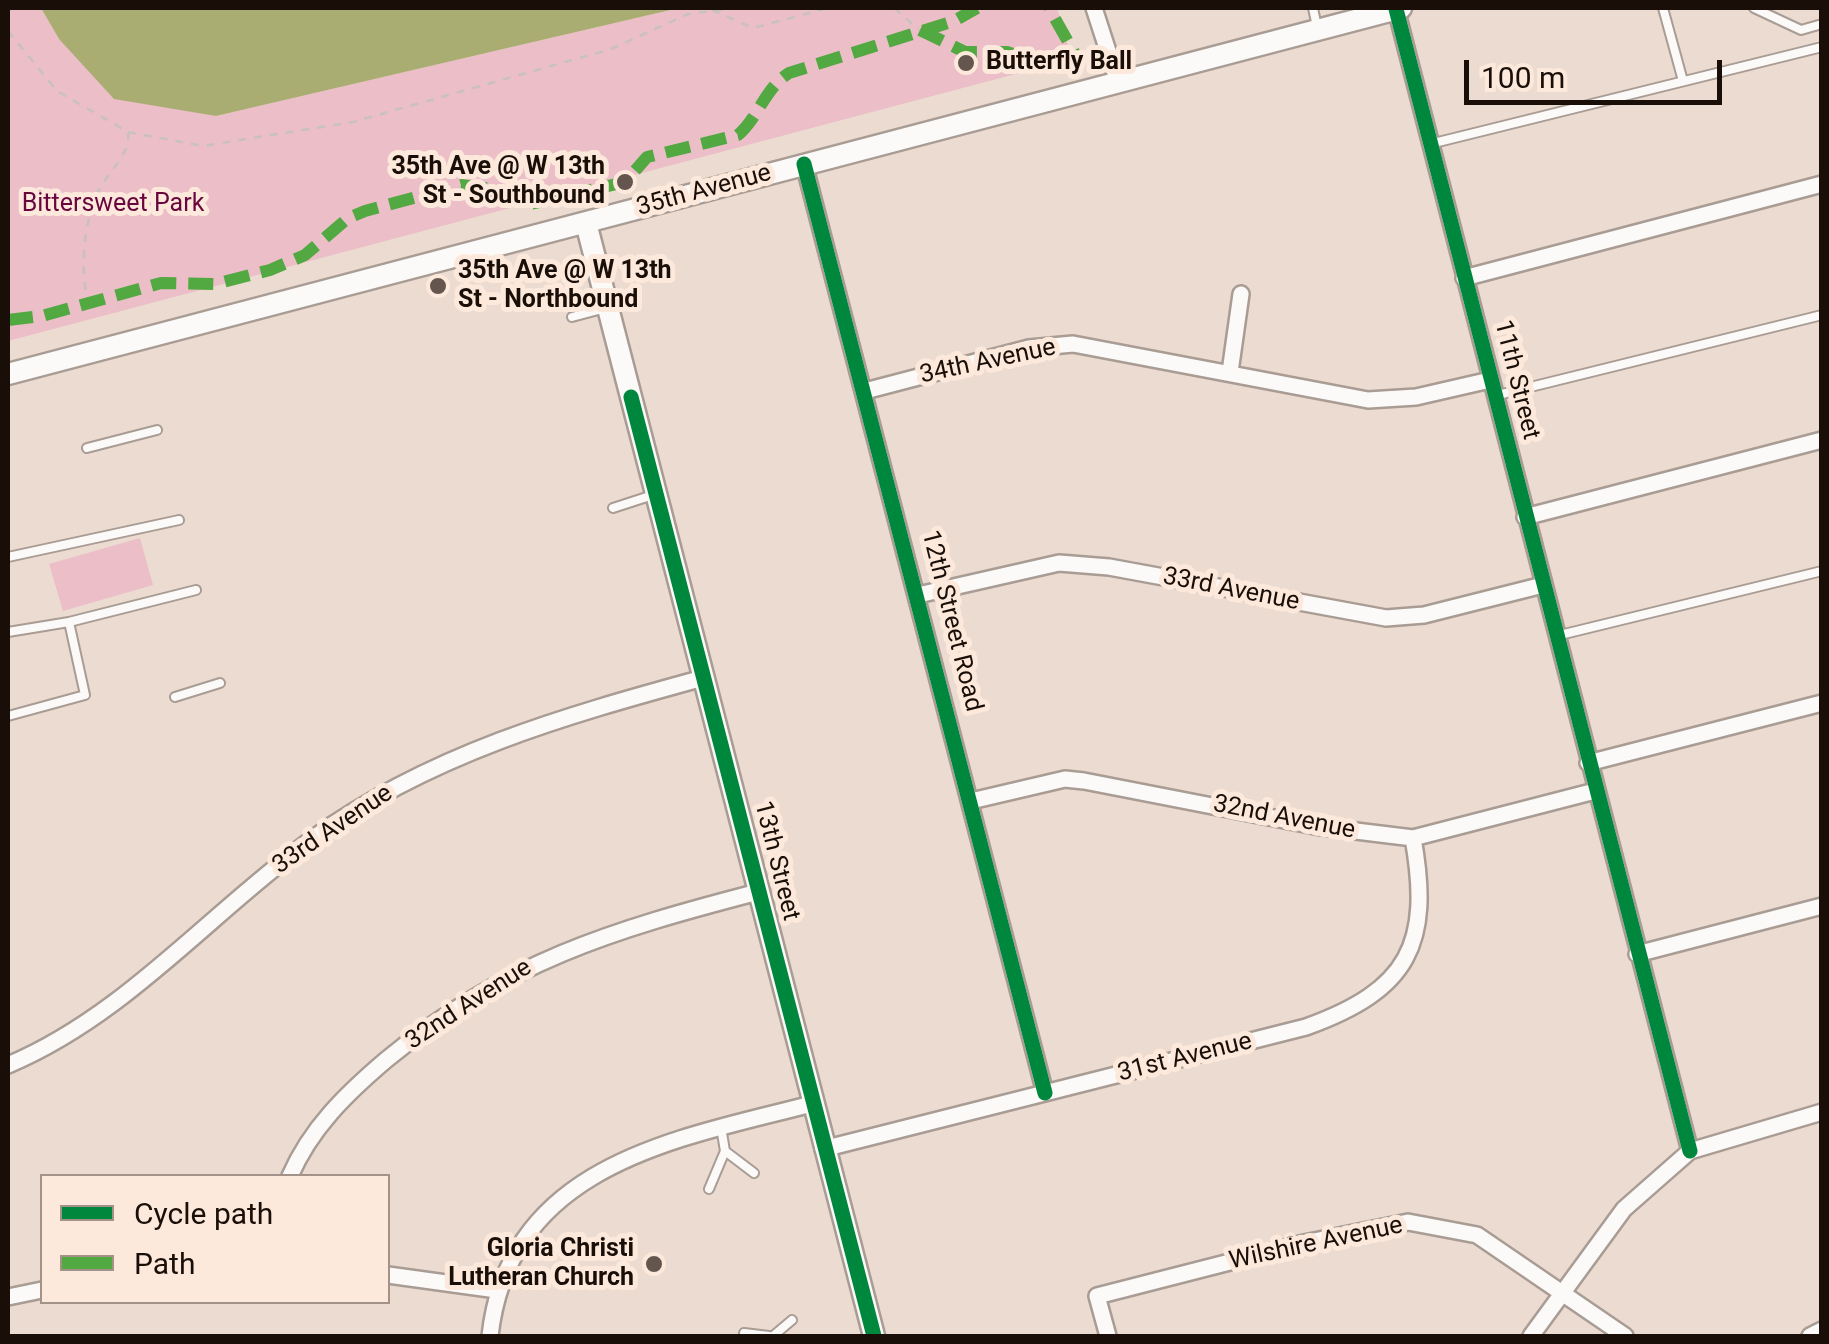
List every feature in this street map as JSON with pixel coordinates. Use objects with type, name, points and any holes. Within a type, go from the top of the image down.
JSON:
[{"type":"main road","name":"35th Avenue","points":[[8,374],[1398,8]]},
{"type":"main road","name":"13th Street","points":[[586,223],[874,1336]]},
{"type":"street","points":[[1094,8],[1118,82]]},
{"type":"street","name":"11th Street","points":[[1398,8],[1595,791]]},
{"type":"street","name":"12th Street Road","points":[[804,164],[1045,1093]]},
{"type":"street","points":[[1464,278],[1822,184]]},
{"type":"street","points":[[1230,372],[1241,294]]},
{"type":"street","name":"34th Avenue","points":[[865,391],[1029,348],[1072,344],[1368,400],[1416,397],[1490,380]]},
{"type":"street","points":[[1525,517],[1822,440]]},
{"type":"street","name":"33rd Avenue","points":[[918,595],[1059,563],[1109,567],[1386,618],[1424,614],[1543,585]]},
{"type":"street","name":"33rd Avenue","points":[[8,1065],[96,1018],[313,838],[392,788],[468,750],[558,718],[703,678]]},
{"type":"street","points":[[1588,763],[1822,703]]},
{"type":"street","name":"32nd Avenue","points":[[971,801],[1065,780],[1084,781],[1315,826],[1413,838],[1595,791]]},
{"type":"street","points":[[1595,791],[1690,1151]]},
{"type":"street","name":"31st Avenue","points":[[823,1150],[1306,1027],[1351,1010],[1388,982],[1414,940],[1422,904],[1413,838]]},
{"type":"street","name":"32nd Avenue","points":[[291,1174],[315,1130],[351,1090],[476,995],[581,942],[758,892]]},
{"type":"street","points":[[1638,954],[1822,906]]},
{"type":"street","points":[[490,1336],[497,1290],[526,1239],[586,1177],[663,1142],[812,1104]]},
{"type":"street","points":[[1531,1336],[1624,1209],[1690,1151],[1822,1112]]},
{"type":"street","name":"Wilshire Avenue","points":[[1108,1336],[1097,1296],[1304,1243],[1408,1222],[1478,1235],[1625,1336]]},
{"type":"street","points":[[390,1275],[497,1290]]},
{"type":"street","points":[[8,1298],[40,1290]]},
{"type":"street","points":[[1810,1336],[1822,1330]]},
{"type":"lane","points":[[1312,8],[1318,29]]},
{"type":"lane","points":[[1663,8],[1683,81]]},
{"type":"lane","points":[[1754,8],[1800,30],[1822,24]]},
{"type":"lane","points":[[1430,144],[1822,46]]},
{"type":"lane","points":[[572,317],[608,307]]},
{"type":"lane","points":[[1494,396],[1822,314]]},
{"type":"lane","points":[[87,448],[157,430]]},
{"type":"lane","points":[[614,508],[656,494]]},
{"type":"lane","points":[[8,557],[179,520]]},
{"type":"lane","points":[[1556,636],[1822,571]]},
{"type":"lane","points":[[8,632],[69,622],[196,590]]},
{"type":"lane","points":[[8,716],[85,696],[69,622]]},
{"type":"lane","points":[[175,697],[220,683]]},
{"type":"lane","points":[[709,1188],[725,1151],[721,1127]]},
{"type":"lane","points":[[725,1151],[754,1173]]},
{"type":"lane","points":[[744,1333],[771,1336],[792,1320]]},
{"type":"path","points":[[8,31],[57,90],[128,132],[202,146],[353,122],[610,49],[688,14],[734,8]]},
{"type":"path","points":[[710,10],[746,28],[828,8]]},
{"type":"path","points":[[894,8],[919,30]]},
{"type":"path","points":[[88,302],[82,266],[95,198],[127,147],[128,132]]},
{"type":"green space","name":"Bittersweet Park","points":[[8,8],[41,8],[59,39],[172,108],[216,116],[679,8],[1057,8],[1072,59],[8,341]]},
{"type":"green space","points":[[140,538],[153,585],[63,611],[49,564]]},
{"type":"shaded area","points":[[41,8],[679,8],[216,116],[114,99],[59,39]]},
{"type":"marked path","points":[[8,320],[42,316],[161,283],[215,284],[270,270],[305,255],[348,218],[461,185],[485,188],[531,204],[625,182],[647,157],[738,135],[773,87],[789,73],[954,21],[977,8]]},
{"type":"marked path","points":[[920,30],[965,52],[1007,52],[1036,62],[1071,65],[1075,54],[1049,8]]},
{"type":"cycle path","points":[[1396,9],[1690,1151]]},
{"type":"cycle path","points":[[804,164],[1045,1093]]},
{"type":"cycle path","points":[[631,397],[874,1336]]},
{"type":"place","name":"Butterfly Ball","points":[[966,63]]},
{"type":"place","name":"35th Ave @ W 13th St - Southbound","points":[[625,182]]},
{"type":"place","name":"35th Ave @ W 13th St - Northbound","points":[[438,286]]},
{"type":"place","name":"Gloria Christi Lutheran Church","points":[[654,1264]]}]
